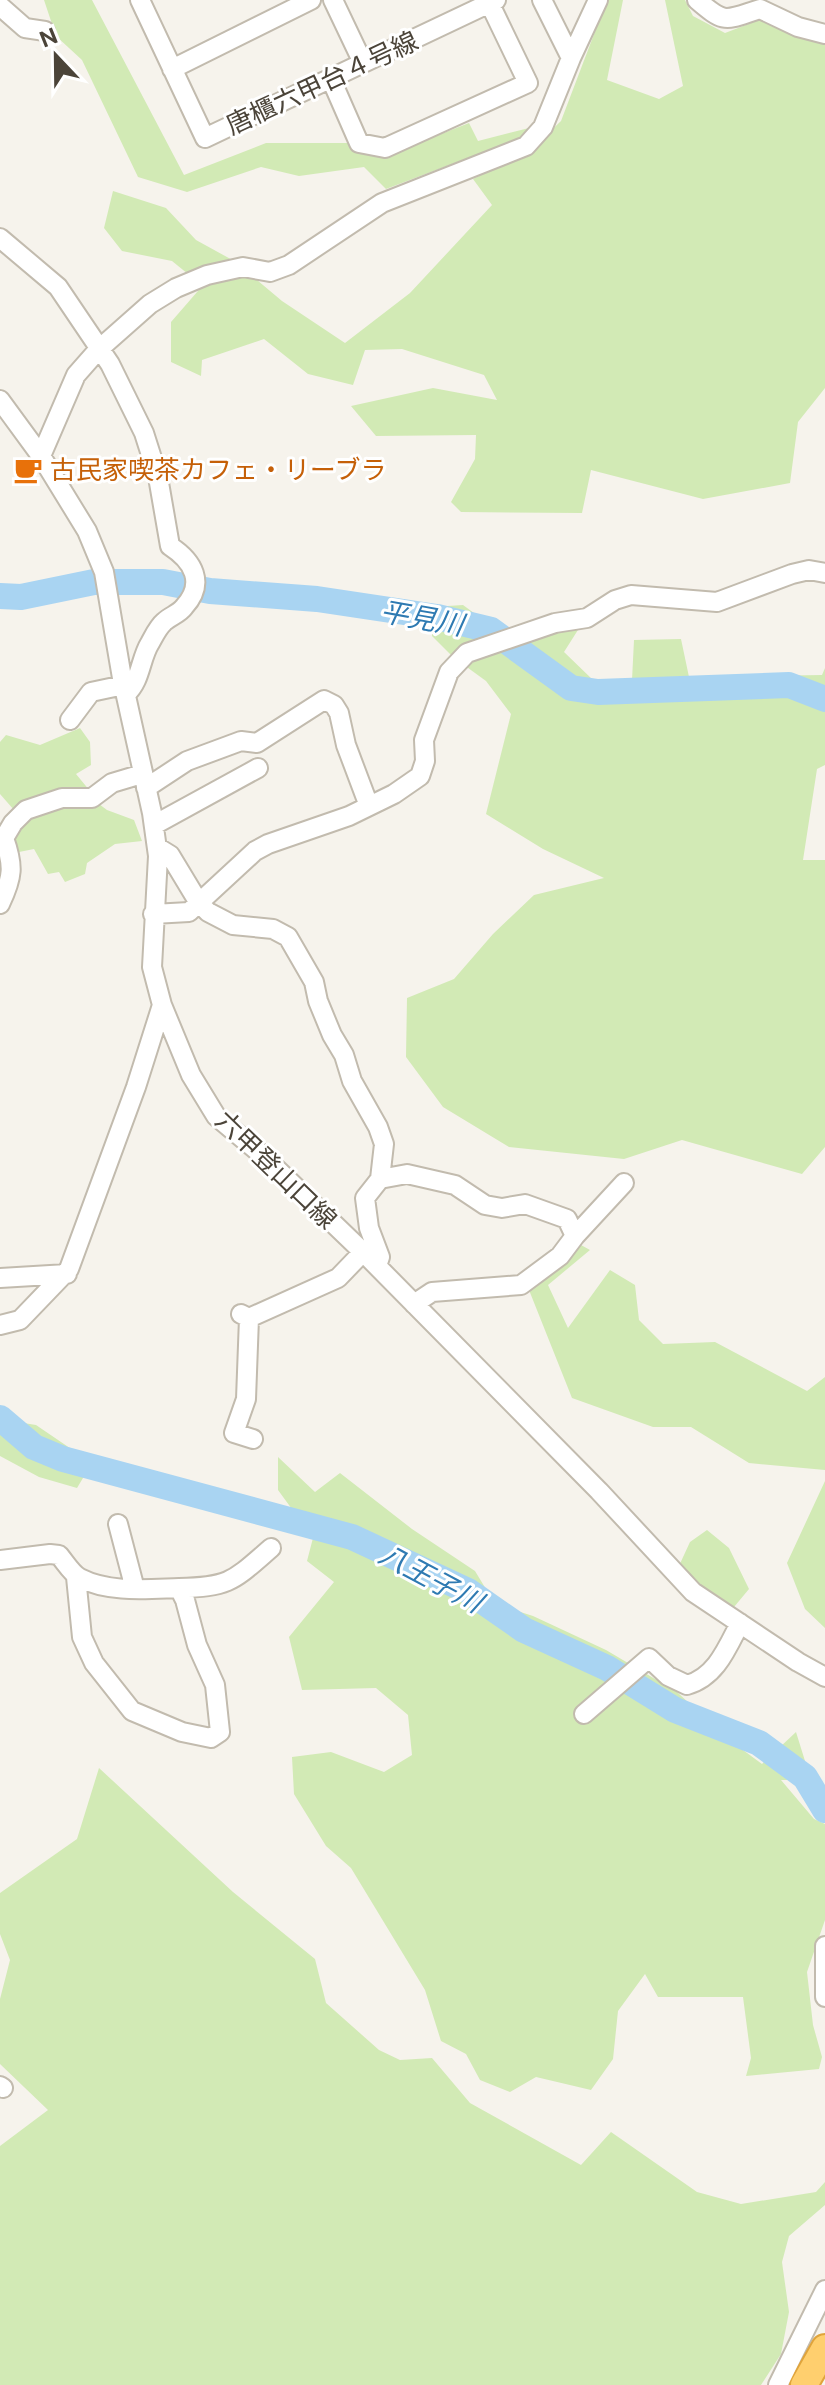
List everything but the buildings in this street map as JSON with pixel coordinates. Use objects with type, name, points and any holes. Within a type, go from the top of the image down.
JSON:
[{"type":"highway","points":[[804,2385],[825,2348]]},
{"type":"street","points":[[172,69],[311,0]]},
{"type":"street","points":[[333,0],[363,63]]},
{"type":"street","points":[[542,0],[571,58]]},
{"type":"street","points":[[41,456],[76,375],[98,350],[150,304],[176,288],[207,275],[243,267],[270,272],[289,265],[382,203],[526,146],[543,127],[598,0]]},
{"type":"street","points":[[697,0],[716,16],[727,20],[760,9],[798,27],[825,34]]},
{"type":"street","name":"唐櫃六甲台４号線","points":[[144,1],[205,138],[492,1]]},
{"type":"street","points":[[331,79],[359,143],[385,148],[528,83],[492,1]]},
{"type":"street","points":[[0,6],[25,28],[45,31]]},
{"type":"street","points":[[20,23],[33,8]]},
{"type":"street","points":[[0,238],[58,287],[110,364],[144,433],[158,477],[170,546],[184,555],[193,567],[195,586],[183,609],[162,623],[147,648],[134,687],[91,692],[70,720]]},
{"type":"street","name":"六甲登山口線","points":[[0,400],[41,456],[87,531],[106,580],[157,847],[152,967],[162,1005],[191,1075],[216,1116],[260,1153],[363,1252],[599,1491],[693,1592],[825,1677]]},
{"type":"street","points":[[153,914],[189,912],[255,851],[369,806],[420,776],[425,761],[424,740],[449,672],[467,653],[555,623],[587,618],[615,600],[631,595],[717,602],[792,574],[809,570],[825,573]]},
{"type":"street","points":[[0,904],[8,887],[13,862],[4,838],[7,822],[26,810],[62,798],[92,798],[112,783],[144,781],[241,741],[257,743],[324,700],[334,705],[339,713],[346,745],[369,806]]},
{"type":"street","points":[[154,825],[258,768]]},
{"type":"street","points":[[213,770],[223,787]]},
{"type":"street","points":[[157,847],[170,855],[199,903],[208,912],[233,925],[273,929],[288,937],[315,986],[318,1001],[344,1055],[352,1081],[384,1144],[380,1179],[365,1198],[369,1228],[380,1257],[377,1266]]},
{"type":"street","points":[[0,1325],[20,1320],[67,1274],[136,1087],[162,1005]]},
{"type":"street","points":[[380,1179],[407,1174],[455,1185],[485,1205],[502,1208],[525,1204],[567,1219],[575,1236]]},
{"type":"street","points":[[414,1304],[432,1292],[521,1285],[560,1256],[624,1183]]},
{"type":"street","points":[[253,1439],[234,1433],[246,1399],[245,1316],[338,1278],[363,1252]]},
{"type":"street","points":[[0,1278],[67,1274]]},
{"type":"street","points":[[118,1524],[135,1589]]},
{"type":"street","points":[[76,1577],[98,1584],[135,1589],[213,1587],[236,1579],[271,1548]]},
{"type":"street","points":[[0,1560],[59,1555],[76,1577],[82,1637],[94,1663],[132,1711],[182,1732],[211,1738],[220,1732],[215,1685],[197,1645],[179,1588]]},
{"type":"street","points":[[584,1714],[649,1658],[668,1676],[687,1685],[700,1682],[719,1662],[740,1623]]},
{"type":"street","points":[[825,1946],[825,1997]]},
{"type":"street","points":[[778,2385],[825,2290]]},
{"type":"green space","points":[[44,0],[92,0],[184,175],[266,143],[353,143],[388,155],[469,123],[478,141],[537,126],[523,137],[386,189],[364,167],[299,176],[261,167],[187,192],[138,177],[82,60],[56,36]]},
{"type":"green space","points":[[607,0],[623,0],[607,80],[659,99],[683,86],[665,0],[685,0],[693,16],[725,33],[759,20],[811,39],[825,34],[825,388],[798,422],[790,483],[703,499],[591,470],[582,513],[461,512],[451,502],[475,459],[476,435],[376,436],[351,406],[433,388],[497,400],[484,375],[402,349],[365,350],[353,385],[308,374],[264,339],[202,360],[201,376],[171,362],[171,322],[204,284],[250,274],[282,301],[345,343],[410,293],[492,205],[473,179],[531,150],[561,121]]},
{"type":"green space","points":[[113,191],[166,208],[196,240],[236,262],[188,274],[172,261],[122,251],[104,228]]},
{"type":"green space","points":[[463,605],[512,641],[583,622],[564,652],[593,680],[632,680],[634,640],[681,639],[689,677],[822,675],[825,668],[825,765],[817,769],[803,860],[825,860],[825,1147],[802,1174],[682,1140],[624,1159],[509,1147],[443,1107],[406,1057],[407,998],[454,979],[493,934],[534,895],[604,878],[543,849],[486,814],[511,714],[486,681],[453,657],[432,636],[432,607]]},
{"type":"green space","points":[[80,728],[90,742],[91,765],[76,774],[90,791],[14,810],[0,794],[0,742],[6,735],[40,745]]},
{"type":"green space","points":[[95,801],[107,810],[134,820],[142,841],[115,844],[87,863],[85,874],[65,882],[59,872],[48,874],[34,849],[14,853],[7,835],[29,812]]},
{"type":"green space","points":[[581,1245],[590,1250],[548,1285],[568,1328],[610,1270],[635,1285],[639,1320],[663,1344],[715,1342],[807,1391],[825,1377],[825,1470],[749,1463],[691,1427],[653,1427],[572,1398],[527,1285]]},
{"type":"green space","points":[[0,1411],[11,1421],[36,1425],[86,1459],[86,1473],[77,1488],[39,1477],[0,1456]]},
{"type":"green space","points":[[278,1457],[315,1492],[340,1473],[412,1529],[475,1571],[495,1604],[533,1616],[606,1650],[677,1692],[728,1739],[762,1764],[796,1732],[805,1761],[797,1780],[781,1780],[814,1819],[825,1824],[825,1920],[807,1972],[813,2025],[822,2057],[819,2069],[746,2076],[751,2058],[743,1997],[658,1997],[645,1974],[618,2011],[613,2059],[591,2090],[536,2077],[510,2092],[480,2080],[466,2054],[441,2041],[425,1990],[351,1868],[326,1846],[294,1794],[292,1757],[331,1752],[384,1772],[412,1755],[408,1715],[376,1688],[302,1690],[289,1637],[334,1582],[307,1561],[313,1538],[278,1490]]},
{"type":"green space","points":[[825,1481],[825,1628],[805,1609],[787,1563]]},
{"type":"green space","points":[[707,1530],[729,1548],[749,1589],[734,1607],[706,1594],[678,1568],[690,1542]]},
{"type":"green space","points":[[99,1768],[233,1892],[315,1959],[326,2003],[379,2050],[400,2060],[432,2058],[470,2103],[581,2165],[611,2132],[697,2192],[741,2204],[816,2192],[825,2182],[825,2205],[789,2236],[782,2262],[789,2312],[781,2354],[761,2385],[0,2385],[0,2146],[48,2110],[0,2064],[0,1999],[10,1960],[0,1934],[0,1893],[77,1839]]},
{"type":"waterway","name":"平見川","points":[[0,596],[21,597],[94,582],[163,582],[210,591],[317,599],[437,617],[491,630],[571,688],[598,692],[789,685],[825,699]]},
{"type":"waterway","name":"八王子川","points":[[0,1418],[34,1447],[63,1459],[352,1537],[468,1591],[524,1630],[607,1668],[675,1710],[759,1743],[805,1777],[825,1810]]},
{"type":"place","name":"古民家喫茶カフェ・リーブラ","points":[[28,470]]}]
